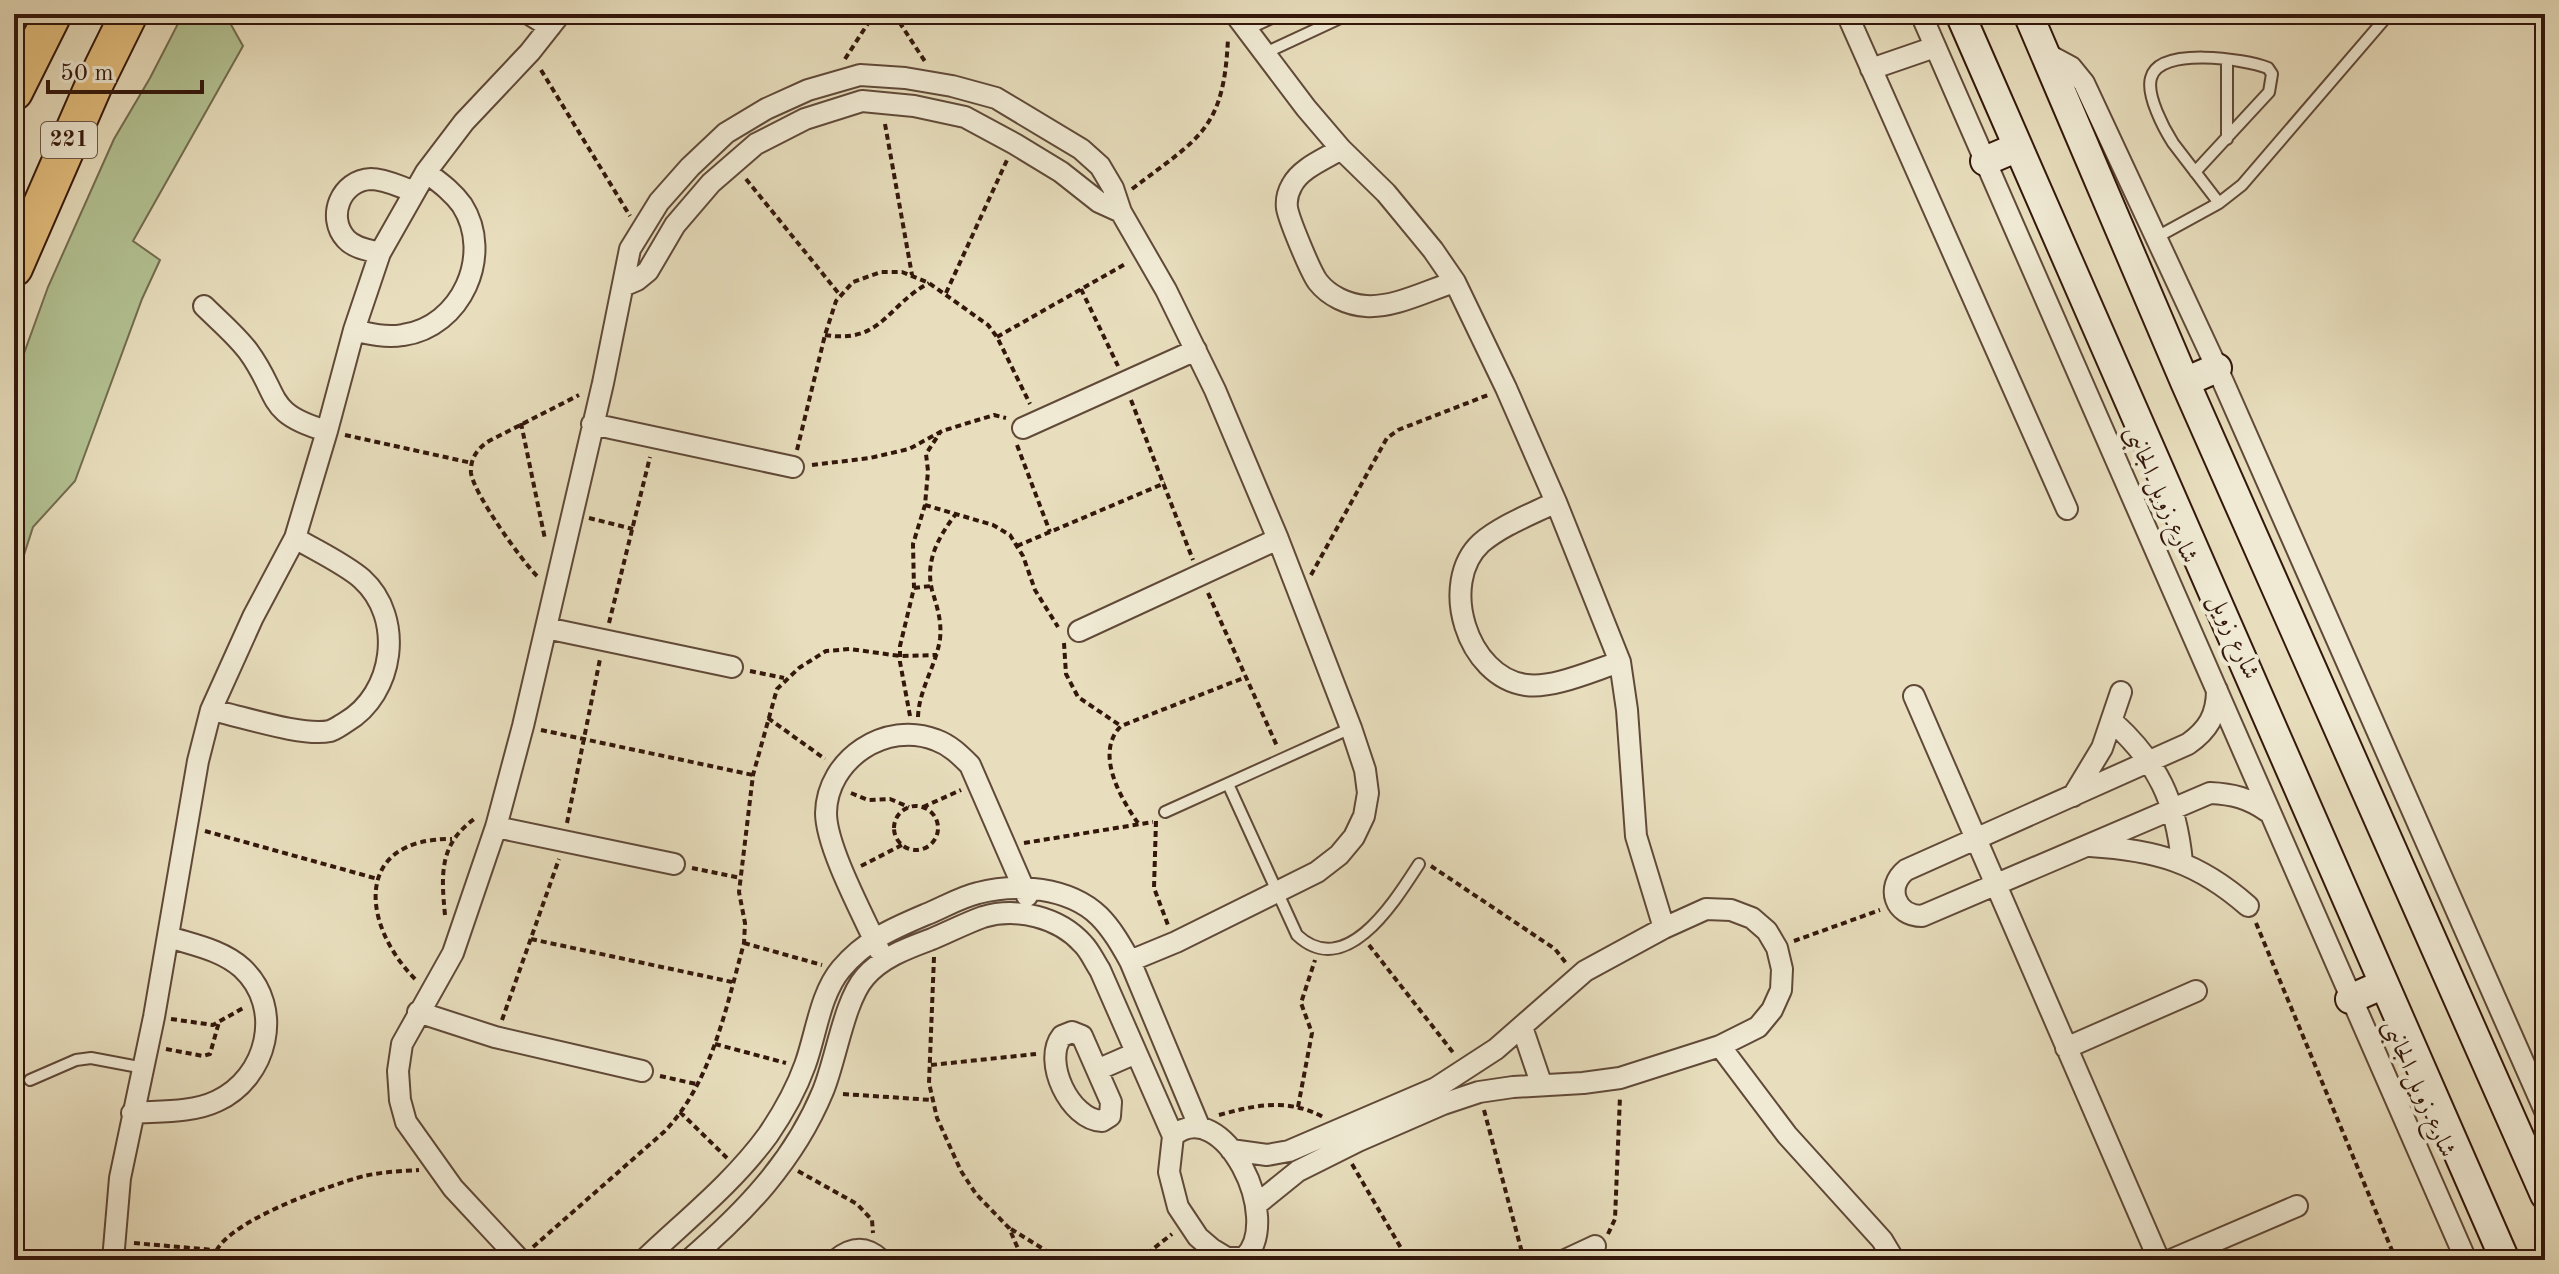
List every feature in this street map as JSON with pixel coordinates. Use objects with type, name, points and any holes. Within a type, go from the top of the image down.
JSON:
[{"type":"highway","points":[[14,92],[53,14]]},
{"type":"highway","name":"221","points":[[14,268],[93,87],[129,14]]},
{"type":"main road","name":"شارع زويل","points":[[1960,14],[2505,1260]]},
{"type":"main road","points":[[2036,27],[2185,382],[2545,1195]]},
{"type":"main road","points":[[1985,161],[2018,147]]},
{"type":"main road","points":[[2185,382],[2217,368]]},
{"type":"main road","points":[[2350,999],[2384,984]]},
{"type":"street","points":[[114,1251],[120,1178],[169,937],[198,761],[211,710],[253,617],[295,538],[354,330],[380,253],[426,172],[464,122],[530,52],[555,20],[529,14]]},
{"type":"street","points":[[1847,14],[2067,509]]},
{"type":"street","name":"شارع زويل الجانبى","points":[[1921,14],[2466,1260]]},
{"type":"street","points":[[1237,26],[1341,149],[1386,193],[1433,250],[1455,282],[1506,388],[1620,662],[1627,710],[1635,828],[1664,928]]},
{"type":"street","points":[[2036,27],[2084,83],[2157,237],[2545,1111]]},
{"type":"street","points":[[1871,69],[1935,47]]},
{"type":"street","points":[[860,75],[871,101]]},
{"type":"street","points":[[519,1260],[453,1188],[406,1122],[400,1100],[398,1071],[402,1044],[453,953],[496,827],[523,726],[603,383],[623,286],[624,267],[639,232],[659,202],[690,167],[726,133],[766,109],[808,90],[860,75],[952,86],[996,98],[1081,149],[1100,166],[1196,350],[1278,539],[1351,728],[1365,770],[1368,793],[1364,816],[1354,837],[1339,855],[1317,872],[1278,892],[1130,961]]},
{"type":"street","points":[[623,286],[648,271],[675,225],[732,162],[756,144],[805,119],[871,101],[965,117],[1061,172],[1099,202],[1119,206]]},
{"type":"street","points":[[1341,149],[1303,172],[1293,182],[1287,196],[1287,211],[1317,280],[1331,294],[1348,303],[1367,307],[1455,282]]},
{"type":"street","points":[[354,330],[381,336],[404,335],[426,328],[446,315],[461,297],[471,276],[475,253],[472,230],[464,208],[450,190],[426,172]]},
{"type":"street","points":[[380,253],[356,246],[339,229],[337,206],[342,195],[350,186],[372,179],[413,191]]},
{"type":"street","points":[[204,306],[246,349],[278,406],[300,423],[327,431]]},
{"type":"street","points":[[1020,425],[1196,350]]},
{"type":"street","points":[[592,424],[793,467]]},
{"type":"street","points":[[1556,502],[1498,532],[1474,552],[1462,583],[1461,606],[1466,629],[1476,649],[1491,667],[1509,681],[1526,685],[1544,685],[1620,662]]},
{"type":"street","points":[[211,710],[309,732],[332,730],[355,717],[379,687],[386,669],[388,630],[374,594],[362,579],[295,538]]},
{"type":"street","points":[[1067,634],[1278,539]]},
{"type":"street","points":[[546,628],[732,667]]},
{"type":"street","points":[[2217,690],[2213,716],[2198,737],[1901,875],[1894,889],[1897,903],[1907,913],[1922,916],[2210,793],[2231,794],[2251,800],[2267,811]]},
{"type":"street","points":[[2073,796],[2102,748],[2121,692]]},
{"type":"street","points":[[1914,696],[2159,1260]]},
{"type":"street","points":[[2113,722],[2150,761],[2163,784],[2173,809],[2182,862]]},
{"type":"street","points":[[883,962],[828,832],[826,811],[830,789],[840,770],[854,754],[872,742],[893,736],[914,735],[936,740],[955,750],[970,765],[1036,915]]},
{"type":"street","points":[[496,827],[674,864]]},
{"type":"street","points":[[2086,846],[2135,849],[2182,862],[2206,874],[2248,906]]},
{"type":"street","points":[[644,1260],[724,1188],[788,1105],[804,1068],[822,1008],[840,970],[874,938],[974,893],[1008,887],[1075,900],[1098,915],[1121,944],[1198,1123],[1231,1150],[1243,1166],[1256,1205],[1257,1252],[1244,1258],[1228,1259],[1198,1237],[1177,1202],[1169,1172],[1173,1136],[1100,970],[1083,944],[1063,927],[1036,915],[984,917],[903,950],[865,977],[858,987],[822,1092],[808,1124],[784,1164],[745,1210],[689,1260]]},
{"type":"street","points":[[1231,1150],[1267,1155],[1344,1138],[1479,1092],[1541,1083],[1583,1083],[1620,1078],[1720,1046],[1758,1027],[1772,1010],[1781,990],[1782,969],[1777,948],[1767,931],[1752,918],[1731,910],[1706,909],[1664,928],[1585,971],[1551,998],[1522,1027],[1466,1069],[1344,1138],[1256,1205]]},
{"type":"street","points":[[132,1113],[191,1108],[213,1103],[234,1093],[251,1076],[262,1056],[267,1033],[261,998],[243,969],[225,955],[169,937]]},
{"type":"street","points":[[2066,1048],[2196,991]]},
{"type":"street","points":[[418,1012],[495,1037],[642,1071]]},
{"type":"street","points":[[1522,1027],[1541,1083]]},
{"type":"street","points":[[1077,1033],[1082,1036],[1112,1107],[1110,1116],[1097,1122],[1083,1113],[1066,1093],[1056,1070],[1055,1052],[1062,1036],[1077,1033]]},
{"type":"street","points":[[1720,1046],[1787,1135],[1882,1240],[1894,1260]]},
{"type":"street","points":[[1097,1070],[1136,1053]]},
{"type":"street","points":[[1173,1136],[1198,1123]]},
{"type":"street","points":[[2171,1260],[2297,1206]]},
{"type":"street","points":[[1565,1260],[1595,1246]]},
{"type":"street","points":[[836,1260],[847,1251],[858,1249],[876,1256]]},
{"type":"lane","points":[[1237,26],[1280,14]]},
{"type":"lane","points":[[1263,54],[1349,14]]},
{"type":"lane","points":[[2157,237],[2219,203],[2242,185],[2389,14]]},
{"type":"lane","points":[[2195,172],[2269,92],[2272,74],[2268,68],[2227,60],[2186,58],[2161,64],[2151,75],[2150,90],[2163,124],[2195,172],[2219,203]]},
{"type":"lane","points":[[2227,60],[2227,139]]},
{"type":"lane","points":[[1165,812],[1351,728]]},
{"type":"lane","points":[[1228,784],[1297,935],[1319,948],[1349,946],[1361,936],[1391,904],[1419,864]]},
{"type":"lane","points":[[30,1080],[76,1060],[91,1058],[144,1068]]},
{"type":"path","points":[[808,90],[839,66],[874,14]]},
{"type":"path","points":[[894,14],[926,62],[952,86]]},
{"type":"path","points":[[1119,206],[1190,144],[1214,116],[1237,26]]},
{"type":"path","points":[[530,52],[639,232]]},
{"type":"path","points":[[871,101],[912,275]]},
{"type":"path","points":[[946,293],[1014,143]]},
{"type":"path","points":[[732,162],[840,295]]},
{"type":"path","points":[[997,337],[1146,252]]},
{"type":"path","points":[[1020,425],[994,415],[942,431],[909,449],[870,458],[793,467],[825,335],[840,295],[853,282],[871,274],[891,271],[912,275],[946,293],[988,325],[997,337],[1050,532]]},
{"type":"path","points":[[825,335],[847,337],[868,331],[885,320],[904,298],[929,283]]},
{"type":"path","points":[[1081,289],[1124,382],[1200,575],[1283,759]]},
{"type":"path","points":[[555,588],[538,576],[515,552],[474,481],[472,463],[481,446],[603,383]]},
{"type":"path","points":[[1300,596],[1387,438],[1398,430],[1506,388]]},
{"type":"path","points":[[521,423],[546,543]]},
{"type":"path","points":[[327,431],[472,463]]},
{"type":"path","points":[[914,735],[900,656],[914,588],[913,544],[928,488],[926,454],[942,431]]},
{"type":"path","points":[[495,1037],[563,841],[604,640],[654,437]]},
{"type":"path","points":[[1017,546],[1165,483]]},
{"type":"path","points":[[925,505],[993,525],[1010,535],[1035,590],[1067,634],[1066,674],[1078,697],[1121,726]]},
{"type":"path","points":[[572,514],[633,529]]},
{"type":"path","points":[[914,735],[920,695],[937,655],[941,621],[931,586],[934,549],[955,515]]},
{"type":"path","points":[[914,588],[931,586]]},
{"type":"path","points":[[519,1260],[665,1131],[680,1112],[709,1062],[744,943],[745,923],[739,892],[753,775],[777,689],[826,651],[867,650],[900,656],[937,655]]},
{"type":"path","points":[[732,667],[786,679]]},
{"type":"path","points":[[1138,823],[1120,796],[1112,767],[1113,740],[1121,726],[1246,677]]},
{"type":"path","points":[[768,718],[840,770],[843,784],[860,798],[890,799],[909,807],[923,807],[979,785]]},
{"type":"path","points":[[523,726],[753,775]]},
{"type":"path","points":[[453,953],[443,895],[445,857],[452,839],[465,825],[503,801]]},
{"type":"path","points":[[909,807],[902,811],[894,824],[894,832],[902,845],[920,851],[936,840],[939,830],[932,812],[923,807]]},
{"type":"path","points":[[1005,846],[1155,821],[1165,812]]},
{"type":"path","points":[[1155,821],[1154,888],[1162,914],[1176,942]]},
{"type":"path","points":[[188,826],[378,879]]},
{"type":"path","points":[[430,992],[397,958],[381,930],[374,906],[378,879],[388,863],[403,850],[422,842],[452,839]]},
{"type":"path","points":[[845,873],[902,845]]},
{"type":"path","points":[[1419,864],[1426,862],[1555,949],[1575,979]]},
{"type":"path","points":[[674,864],[741,878]]},
{"type":"path","points":[[1777,948],[1897,903]]},
{"type":"path","points":[[2248,906],[2272,957],[2396,1260]]},
{"type":"path","points":[[1361,936],[1466,1069]]},
{"type":"path","points":[[935,938],[929,1083],[944,1136],[976,1194],[1009,1228],[1061,1260]]},
{"type":"path","points":[[531,939],[733,983]]},
{"type":"path","points":[[744,943],[840,970]]},
{"type":"path","points":[[1298,1107],[1312,1033],[1301,1003],[1319,948]]},
{"type":"path","points":[[154,1017],[207,1025],[219,1022],[261,998]]},
{"type":"path","points":[[148,1046],[203,1056],[210,1054],[219,1022]]},
{"type":"path","points":[[715,1044],[804,1068]]},
{"type":"path","points":[[931,1065],[1055,1052]]},
{"type":"path","points":[[642,1071],[696,1084]]},
{"type":"path","points":[[1595,1246],[1609,1233],[1615,1219],[1620,1078]]},
{"type":"path","points":[[822,1092],[932,1100]]},
{"type":"path","points":[[1479,1092],[1524,1260]]},
{"type":"path","points":[[1198,1123],[1256,1105],[1298,1107],[1344,1138],[1408,1260]]},
{"type":"path","points":[[680,1112],[740,1170]]},
{"type":"path","points":[[784,1164],[857,1204],[872,1220],[876,1256]]},
{"type":"path","points":[[114,1251],[214,1250],[243,1226],[317,1191],[392,1171],[441,1170]]},
{"type":"path","points":[[1139,1260],[1148,1258],[1181,1223],[1177,1202]]},
{"type":"path","points":[[1009,1228],[1023,1260]]},
{"type":"path","points":[[214,1250],[214,1260]]},
{"type":"green space","points":[[183,14],[225,14],[243,46],[133,241],[160,260],[142,299],[75,481],[33,527],[14,586],[14,381],[48,287],[114,139]]}]
